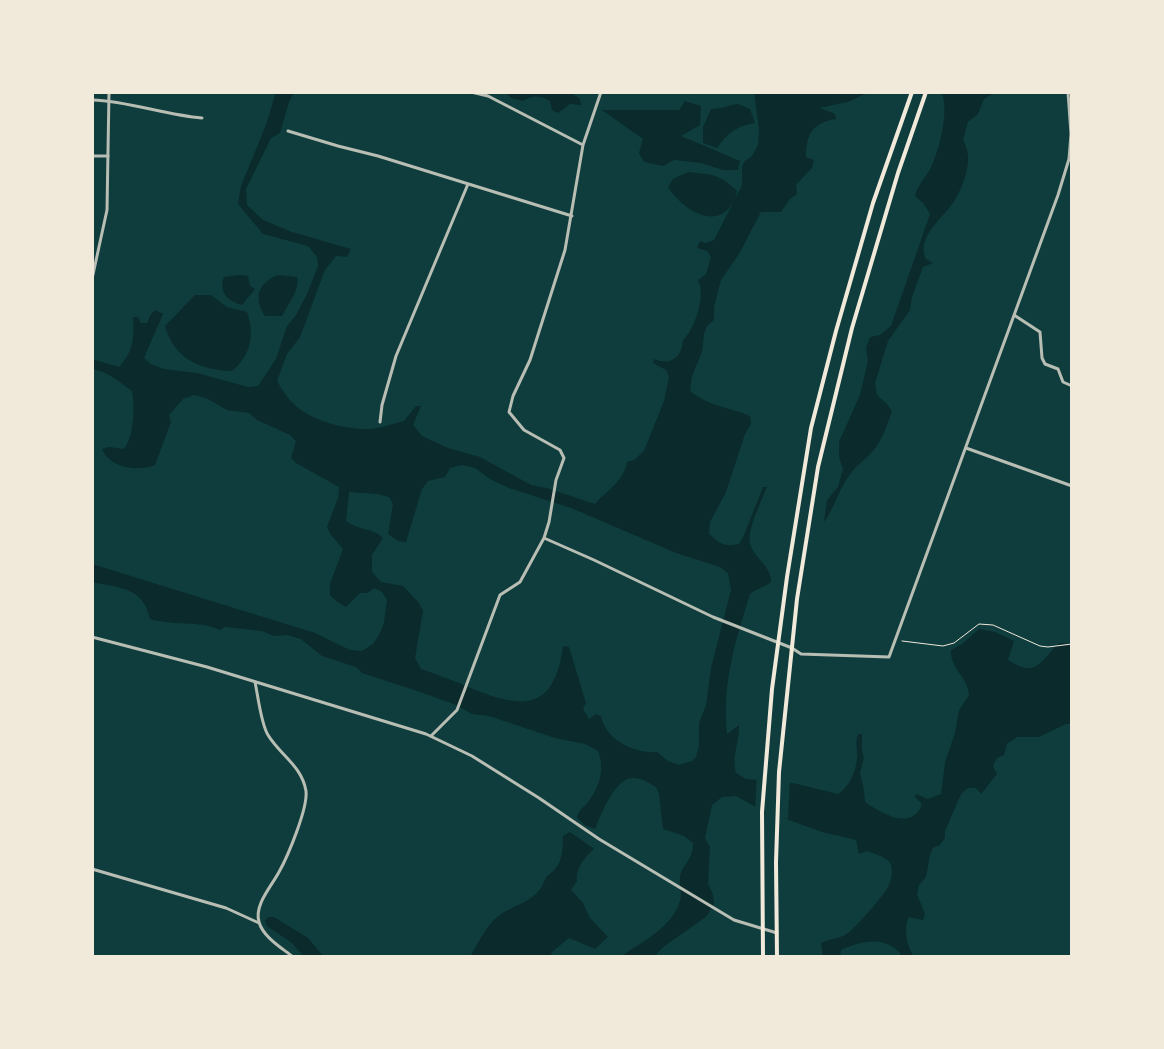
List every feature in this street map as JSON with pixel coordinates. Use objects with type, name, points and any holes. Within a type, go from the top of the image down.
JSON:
[{"type":"main road","points":[[763,957],[762,812],[772,689],[811,428],[873,203],[912,92]]},
{"type":"main road","points":[[777,957],[779,772],[797,599],[818,467],[848,344],[898,173],[926,92]]},
{"type":"street","points":[[92,279],[107,210],[109,92]]},
{"type":"street","points":[[471,92],[488,96],[583,145]]},
{"type":"street","points":[[431,736],[457,710],[500,595],[520,582],[544,538],[549,522],[556,480],[564,458],[560,450],[524,430],[509,412],[535,346],[565,250],[583,145],[601,92]]},
{"type":"street","points":[[544,538],[713,617],[801,654],[889,657],[1058,195],[1069,159],[1068,92]]},
{"type":"street","points":[[92,100],[109,100],[202,118]]},
{"type":"street","points":[[288,131],[572,216]]},
{"type":"street","points":[[92,156],[108,156]]},
{"type":"street","points":[[380,422],[396,356],[468,184]]},
{"type":"street","points":[[1014,315],[1040,332],[1045,364],[1058,369],[1063,382],[1072,386]]},
{"type":"street","points":[[966,448],[1072,486]]},
{"type":"street","points":[[92,637],[207,667],[431,736],[472,756],[599,839],[734,920],[777,933]]},
{"type":"street","points":[[255,682],[268,736],[301,774],[306,793],[301,819],[281,869],[258,912],[264,932],[293,957]]},
{"type":"street","points":[[92,869],[226,908],[259,923]]},
{"type":"path","points":[[895,640],[943,646],[954,643],[979,624],[993,625],[1040,646],[1072,644]]},
{"type":"water","points":[[276,92],[294,92],[280,133],[271,138],[246,189],[247,205],[263,220],[351,249],[347,257],[336,256],[325,270],[300,337],[287,354],[277,381],[290,400],[320,420],[358,429],[404,421],[416,406],[421,406],[413,425],[422,436],[448,448],[480,457],[531,485],[595,504],[619,480],[627,462],[644,451],[664,401],[669,376],[666,370],[653,363],[654,359],[665,362],[678,356],[695,320],[701,294],[698,280],[706,274],[711,257],[707,251],[697,248],[700,241],[714,240],[742,185],[742,166],[758,145],[754,92],[876,92],[820,108],[835,114],[836,119],[812,130],[806,157],[814,160],[812,168],[796,185],[797,194],[781,212],[761,212],[721,280],[714,320],[704,334],[690,391],[713,404],[750,416],[751,424],[726,492],[710,522],[709,533],[722,544],[739,544],[763,487],[767,487],[753,523],[750,543],[769,571],[771,582],[750,594],[735,646],[726,697],[727,734],[739,725],[734,761],[736,773],[746,779],[793,783],[838,794],[852,776],[857,758],[856,741],[858,734],[862,734],[864,758],[860,773],[865,802],[896,818],[911,817],[922,804],[915,797],[916,794],[928,799],[941,794],[945,762],[959,710],[969,695],[966,683],[953,663],[951,650],[979,629],[995,632],[1014,641],[1008,660],[1031,668],[1059,643],[1072,644],[1072,724],[1039,737],[1017,737],[1007,744],[1004,755],[997,758],[993,766],[997,774],[981,794],[976,788],[968,788],[961,794],[945,838],[933,848],[926,877],[919,885],[917,894],[925,914],[923,920],[909,917],[907,921],[909,948],[914,957],[903,957],[882,942],[866,942],[841,950],[840,957],[823,957],[821,943],[849,932],[885,891],[892,875],[890,863],[867,851],[859,854],[856,840],[789,820],[736,796],[722,797],[712,805],[705,838],[710,847],[708,884],[714,904],[707,916],[654,957],[620,957],[657,932],[673,916],[681,896],[681,873],[693,849],[693,843],[684,836],[663,829],[656,787],[639,778],[620,784],[609,798],[595,829],[577,818],[596,790],[601,771],[598,751],[585,744],[555,738],[489,716],[472,714],[456,705],[322,656],[301,639],[287,635],[274,636],[262,631],[225,627],[220,630],[150,619],[147,608],[136,595],[121,588],[92,582],[92,564],[315,633],[350,650],[362,651],[373,644],[384,623],[387,600],[382,592],[374,588],[368,593],[360,593],[346,607],[330,595],[330,584],[343,549],[327,527],[339,487],[291,458],[296,441],[290,435],[249,413],[227,410],[194,395],[183,399],[169,415],[171,422],[155,465],[125,467],[111,460],[102,449],[124,449],[127,444],[133,421],[133,397],[132,391],[113,377],[92,369],[92,359],[119,367],[132,344],[133,317],[147,323],[156,310],[163,314],[144,358],[164,369],[197,373],[248,387],[258,386],[276,359],[287,326],[307,294],[318,266],[317,257],[308,246],[263,234],[238,204],[241,186]],"holes":[[[462,465],[475,468],[509,488],[571,508],[676,553],[720,567],[728,573],[731,590],[711,668],[706,705],[699,723],[699,746],[692,761],[679,765],[657,752],[630,748],[608,732],[601,716],[596,714],[589,719],[583,709],[586,703],[569,647],[563,646],[552,684],[532,700],[504,699],[421,669],[415,658],[423,611],[403,586],[381,582],[372,572],[372,555],[383,538],[346,521],[349,492],[389,497],[393,504],[388,534],[406,542],[422,489],[428,481],[445,477],[450,468]]]},
{"type":"water","points":[[506,92],[570,92],[580,99],[581,105],[570,104],[558,113],[552,110],[550,101],[546,99],[536,96],[523,101],[511,98]]},
{"type":"water","points":[[920,92],[1004,92],[984,99],[978,114],[968,122],[963,140],[968,154],[965,178],[955,200],[924,242],[926,259],[933,263],[923,267],[910,310],[888,341],[875,383],[877,395],[892,411],[882,437],[853,470],[824,522],[827,500],[838,487],[843,469],[839,442],[860,395],[868,361],[866,348],[870,337],[880,335],[891,326],[930,214],[915,196],[931,168],[938,147],[944,101],[942,94]]},
{"type":"water","points":[[685,101],[701,106],[700,125],[681,136],[740,161],[738,170],[674,160],[663,166],[644,162],[639,153],[643,139],[602,110],[679,110]]},
{"type":"water","points":[[738,104],[750,109],[755,123],[733,131],[717,148],[703,143],[703,127],[711,109]]},
{"type":"water","points":[[688,172],[715,176],[737,191],[725,212],[717,216],[698,214],[673,195],[668,187],[673,179]]},
{"type":"water","points":[[278,275],[297,277],[297,287],[282,316],[265,316],[259,303],[260,292],[266,282]]},
{"type":"water","points":[[248,276],[250,286],[255,289],[242,305],[229,299],[222,287],[224,277]]},
{"type":"water","points":[[195,295],[211,295],[227,307],[247,312],[250,344],[232,371],[199,365],[182,354],[169,337],[165,326]]},
{"type":"water","points":[[570,832],[594,849],[581,864],[571,890],[608,937],[595,949],[569,938],[550,957],[470,957],[494,920],[530,898],[542,886],[559,864],[563,836]]},
{"type":"water","points":[[268,917],[274,917],[308,938],[324,957],[304,957],[292,943],[267,926],[265,921]]},
{"type":"pier","points":[[757,776],[790,778],[788,819],[755,811]]}]
